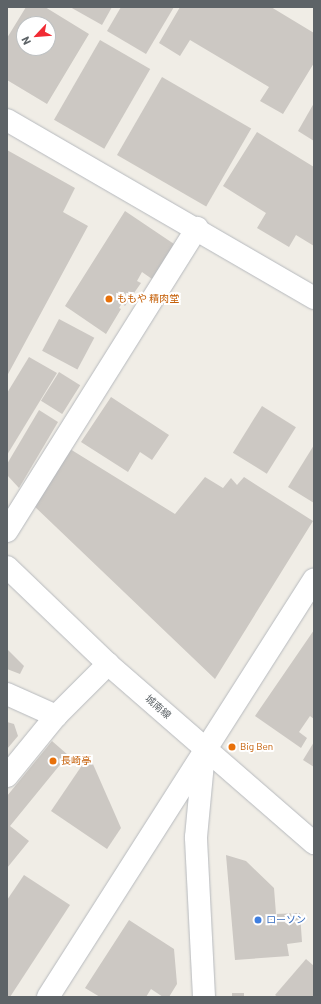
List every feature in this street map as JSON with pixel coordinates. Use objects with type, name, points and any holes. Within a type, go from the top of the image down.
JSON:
[{"type":"street","points":[[7,120],[197,228],[314,298]]},
{"type":"street","points":[[7,531],[197,228]]},
{"type":"street","name":"城南線","points":[[7,567],[108,664],[314,843]]},
{"type":"street","points":[[48,997],[205,748],[306,608],[314,579]]},
{"type":"street","points":[[7,776],[56,716],[108,664]]},
{"type":"street","points":[[7,694],[56,716]]},
{"type":"street","points":[[204,997],[196,837],[205,748]]},
{"type":"building","points":[[26,7],[45,7],[89,34],[47,104],[7,80],[7,38],[16,23],[16,56],[56,56],[56,16],[20,16]]},
{"type":"building","points":[[70,7],[112,7],[102,25]]},
{"type":"building","points":[[121,7],[174,7],[146,54],[107,31]]},
{"type":"building","points":[[180,7],[271,7],[314,33],[314,63],[283,114],[260,101],[269,87],[190,40],[180,56],[159,43]]},
{"type":"building","points":[[100,40],[150,69],[104,149],[54,120]]},
{"type":"building","points":[[162,77],[251,128],[206,206],[117,155]]},
{"type":"building","points":[[314,103],[314,141],[298,131]]},
{"type":"building","points":[[257,132],[314,167],[314,246],[296,235],[289,247],[257,228],[266,213],[223,186]]},
{"type":"building","points":[[7,150],[75,188],[63,212],[88,226],[7,376]]},
{"type":"building","points":[[125,211],[174,244],[152,279],[142,272],[137,281],[141,283],[125,306],[122,303],[119,308],[121,309],[106,334],[65,306]]},
{"type":"building","points":[[59,319],[94,338],[77,370],[42,351]]},
{"type":"building","points":[[29,357],[57,373],[7,455],[7,393]]},
{"type":"building","points":[[59,372],[80,385],[62,414],[41,401]]},
{"type":"building","points":[[111,397],[169,435],[152,460],[140,452],[128,472],[81,442]]},
{"type":"building","points":[[262,406],[296,427],[267,474],[233,453]]},
{"type":"building","points":[[39,410],[58,422],[19,488],[7,475],[7,464]]},
{"type":"building","points":[[314,445],[314,503],[288,487]]},
{"type":"building","points":[[70,449],[175,514],[205,477],[223,488],[231,478],[237,485],[244,477],[313,521],[215,679],[33,505]]},
{"type":"building","points":[[314,630],[314,719],[310,716],[299,732],[307,738],[301,748],[255,716]]},
{"type":"building","points":[[7,649],[24,666],[20,674],[7,669]]},
{"type":"building","points":[[7,722],[14,724],[18,736],[7,749]]},
{"type":"building","points":[[52,741],[68,755],[10,826],[29,841],[7,868],[7,796]]},
{"type":"building","points":[[314,742],[314,767],[303,760]]},
{"type":"building","points":[[89,755],[121,828],[107,849],[51,811]]},
{"type":"building","points":[[226,855],[246,861],[274,888],[276,914],[300,913],[302,942],[287,944],[289,956],[235,960]]},
{"type":"building","points":[[24,875],[70,905],[10,997],[7,997],[7,900]]},
{"type":"building","points":[[129,920],[174,949],[177,984],[169,997],[163,997],[151,989],[146,997],[100,997],[85,988]]},
{"type":"building","points":[[306,959],[314,966],[314,997],[278,997],[275,995]]},
{"type":"building","points":[[232,993],[244,993],[244,997],[232,997]]},
{"type":"place","name":"ももや 精肉堂","points":[[109,299]]},
{"type":"place","name":"Big Ben","points":[[232,747]]},
{"type":"place","name":"長崎亭","points":[[53,761]]},
{"type":"place","name":"ローソン","points":[[258,920]]}]
